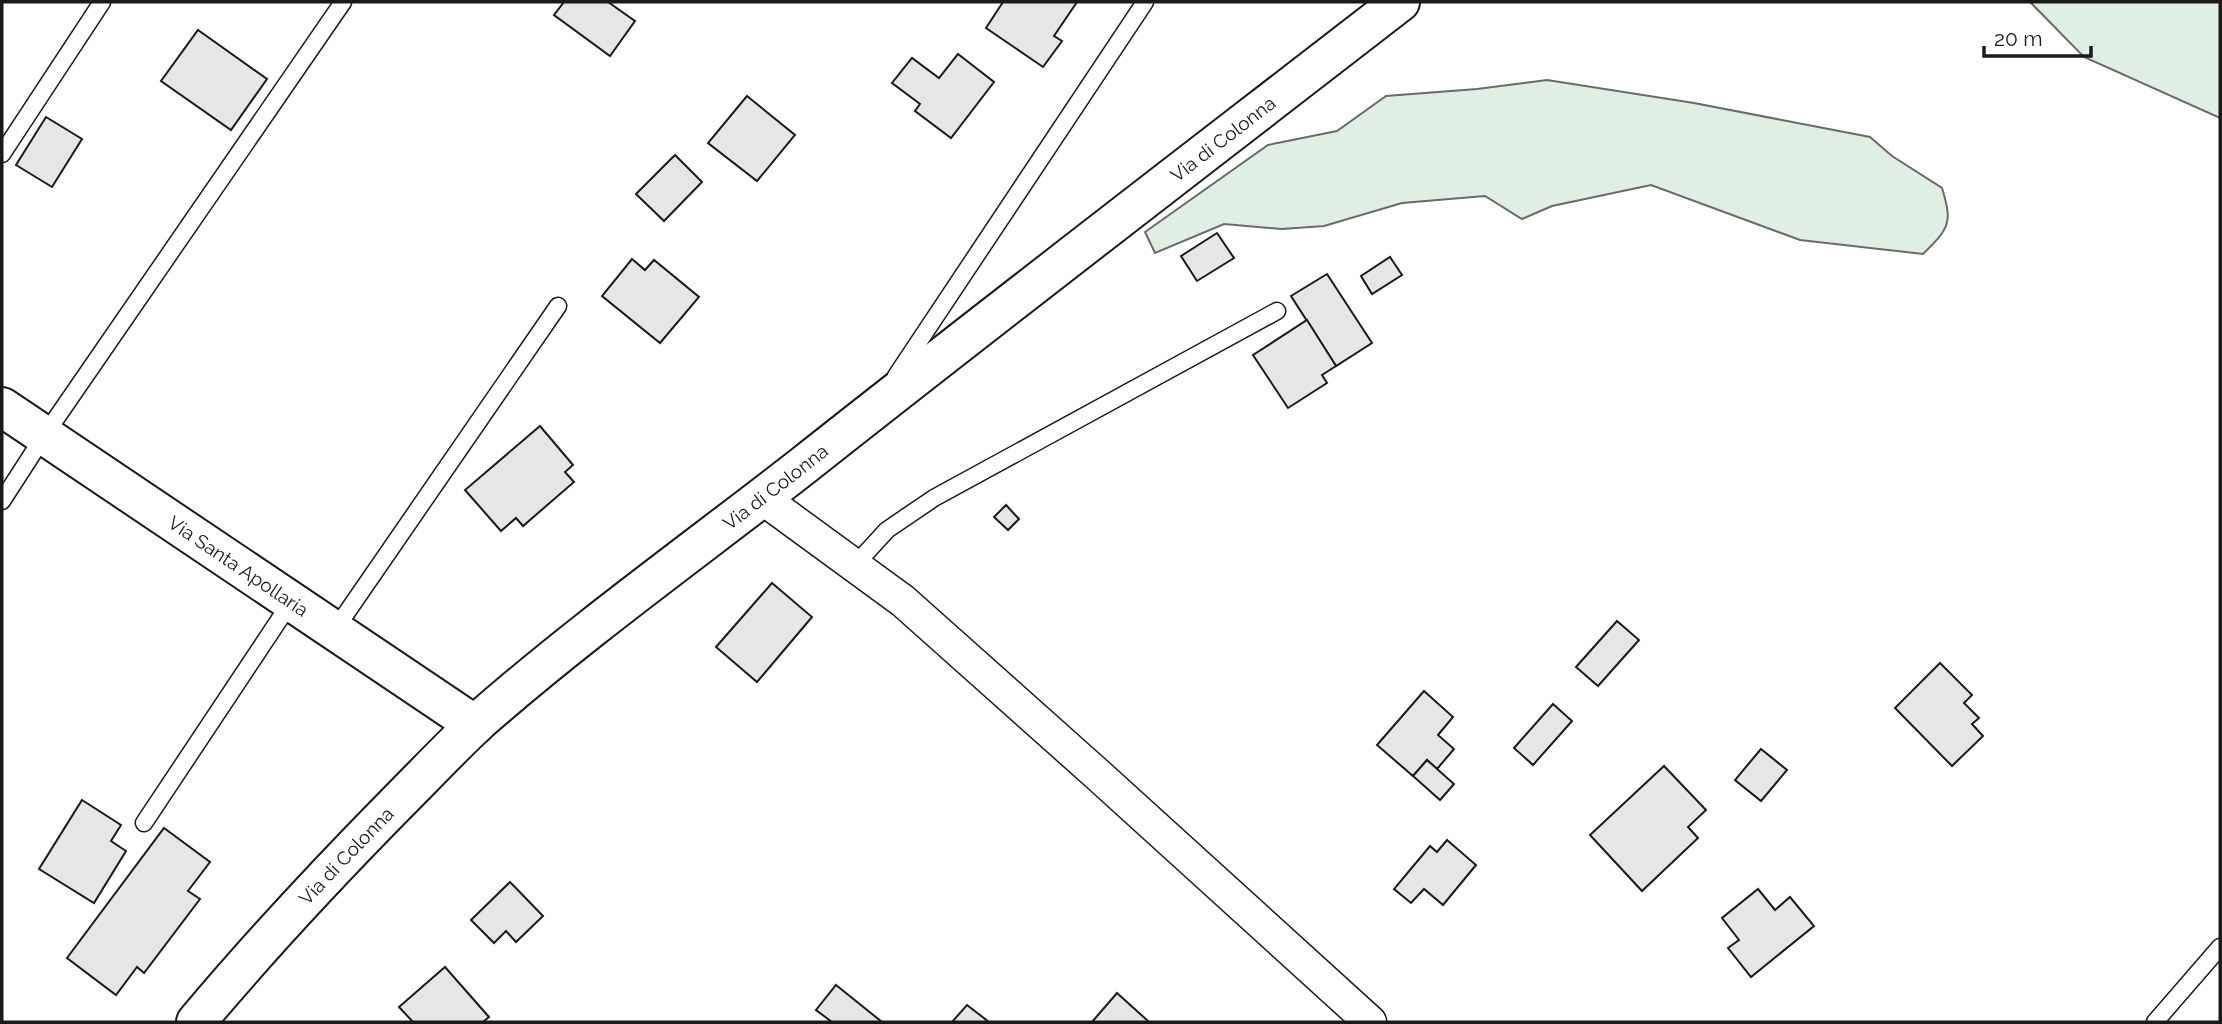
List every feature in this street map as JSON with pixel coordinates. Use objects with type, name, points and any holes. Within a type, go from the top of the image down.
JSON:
[{"type":"street","name":"Via di Colonna","points":[[196,1022],[337,864],[475,726],[607,614],[762,498],[1400,2]]},
{"type":"street","name":"Via Santa Apollaria","points":[[2,407],[475,726]]},
{"type":"street","points":[[762,498],[903,601],[1370,1022]]},
{"type":"lane","points":[[2,154],[102,2]]},
{"type":"lane","points":[[2,501],[343,2]]},
{"type":"lane","points":[[874,409],[1145,2]]},
{"type":"lane","points":[[334,631],[558,306]]},
{"type":"lane","points":[[854,566],[887,530],[934,498],[1277,311]]},
{"type":"lane","points":[[144,823],[291,602]]},
{"type":"lane","points":[[2155,1022],[2220,947]]},
{"type":"green space","points":[[2030,2],[2220,2],[2220,118],[2084,57]]},
{"type":"green space","points":[[1547,80],[1694,103],[1870,137],[1892,156],[1942,188],[1948,218],[1946,225],[1923,254],[1800,240],[1651,185],[1552,206],[1522,219],[1485,196],[1402,203],[1324,226],[1282,229],[1224,224],[1155,253],[1145,232],[1268,145],[1337,131],[1386,96]]},
{"type":"building","points":[[564,2],[608,2],[635,21],[610,56],[554,15]]},
{"type":"building","points":[[1003,2],[1077,2],[1054,36],[1062,41],[1043,67],[986,28]]},
{"type":"building","points":[[198,30],[267,79],[231,130],[161,81]]},
{"type":"building","points":[[958,54],[994,82],[951,138],[915,111],[920,104],[892,83],[912,58],[939,78]]},
{"type":"building","points":[[747,96],[795,135],[757,181],[708,143]]},
{"type":"building","points":[[46,117],[82,139],[52,187],[16,165]]},
{"type":"building","points":[[675,155],[702,182],[664,221],[636,194]]},
{"type":"building","points":[[1217,233],[1234,258],[1197,281],[1181,256]]},
{"type":"building","points":[[1390,257],[1402,275],[1372,294],[1361,276]]},
{"type":"building","points":[[632,259],[645,270],[654,260],[699,297],[660,343],[602,296]]},
{"type":"building","points":[[1327,274],[1372,343],[1336,366],[1291,296]]},
{"type":"building","points":[[1307,320],[1336,366],[1322,375],[1327,383],[1288,408],[1253,355]]},
{"type":"building","points":[[540,426],[573,465],[565,472],[574,482],[523,526],[516,518],[501,531],[465,490]]},
{"type":"building","points":[[1006,505],[1019,519],[1008,530],[994,517]]},
{"type":"building","points":[[772,583],[812,617],[757,682],[716,647]]},
{"type":"building","points":[[1617,621],[1639,640],[1598,686],[1576,667]]},
{"type":"building","points":[[1940,663],[1972,695],[1964,703],[1979,718],[1972,724],[1983,736],[1952,766],[1895,708]]},
{"type":"building","points":[[1424,691],[1453,717],[1438,735],[1454,749],[1437,769],[1427,760],[1413,776],[1377,745]]},
{"type":"building","points":[[1553,704],[1572,721],[1533,765],[1514,748]]},
{"type":"building","points":[[1761,749],[1787,770],[1761,801],[1735,780]]},
{"type":"building","points":[[1427,760],[1454,784],[1440,800],[1413,776]]},
{"type":"building","points":[[1664,766],[1706,810],[1688,827],[1698,838],[1642,891],[1590,835]]},
{"type":"building","points":[[82,800],[121,825],[111,841],[126,851],[94,903],[39,869]]},
{"type":"building","points":[[164,828],[210,862],[188,891],[200,899],[144,973],[137,967],[116,995],[67,958]]},
{"type":"building","points":[[1447,840],[1476,865],[1443,905],[1424,889],[1411,903],[1394,889],[1430,846],[1437,852]]},
{"type":"building","points":[[510,882],[543,916],[516,942],[506,931],[494,943],[471,920]]},
{"type":"building","points":[[1758,889],[1775,910],[1790,897],[1814,926],[1751,977],[1728,948],[1739,940],[1722,918]]},
{"type":"building","points":[[445,967],[489,1017],[483,1022],[413,1022],[399,1007]]},
{"type":"building","points":[[836,985],[882,1022],[832,1022],[816,1010]]},
{"type":"building","points":[[1117,993],[1148,1021],[1092,1022]]},
{"type":"building","points":[[967,1005],[989,1022],[952,1022]]}]
